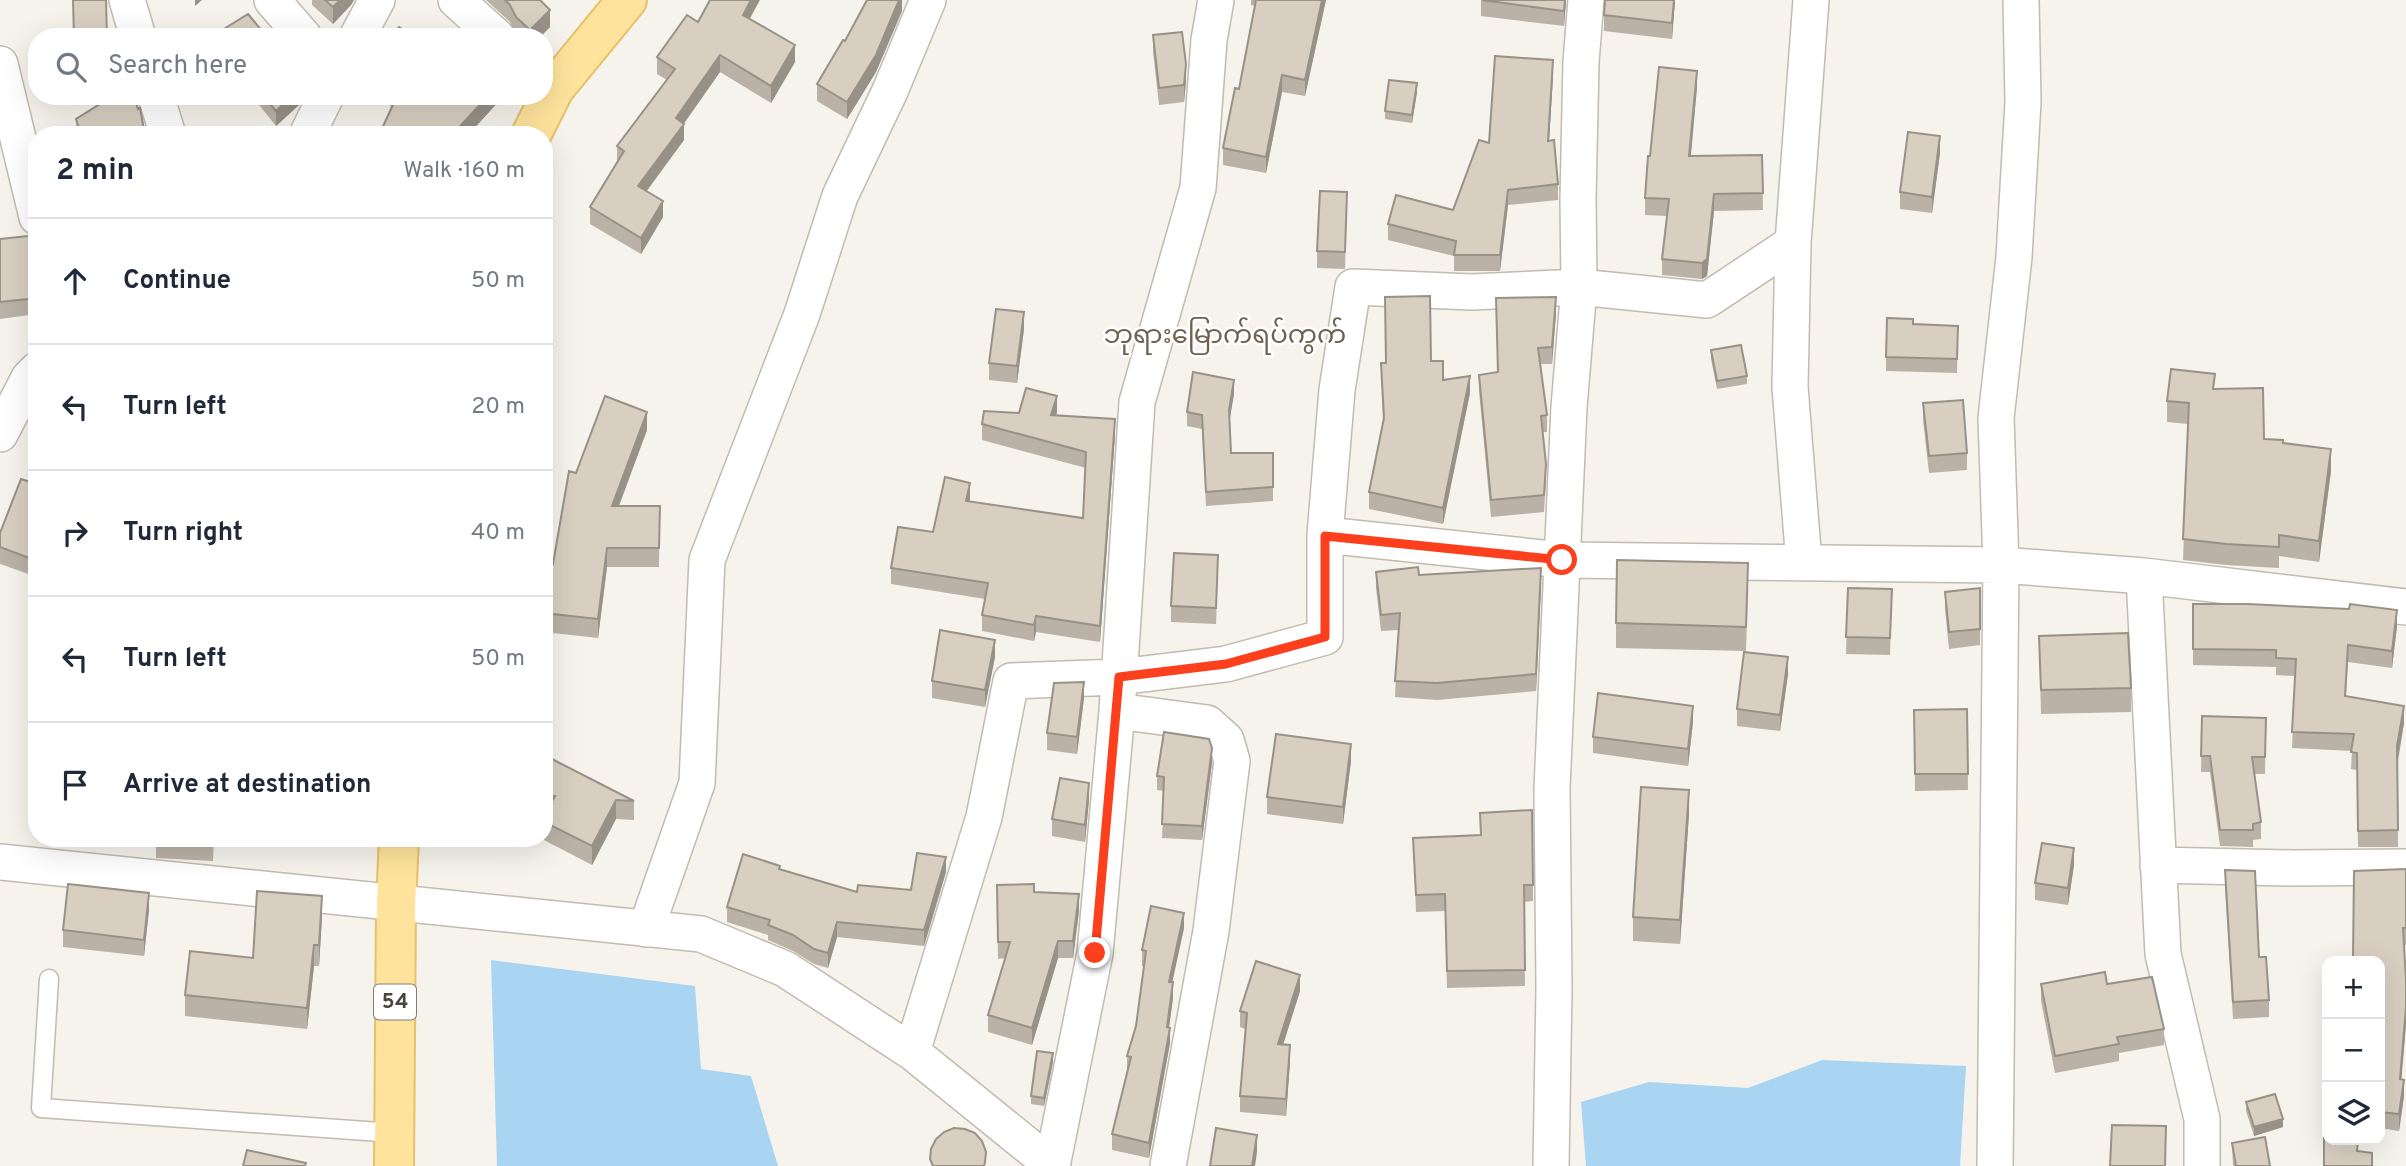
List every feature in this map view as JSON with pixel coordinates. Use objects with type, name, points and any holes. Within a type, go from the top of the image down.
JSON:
[{"type":"main road","points":[[553,81],[627,0]]},
{"type":"main road","points":[[534,126],[542,105]]},
{"type":"main road","name":"54","points":[[394,1149],[399,847]]},
{"type":"street","points":[[127,0],[135,28]]},
{"type":"street","points":[[272,0],[296,28]]},
{"type":"street","points":[[362,28],[377,0]]},
{"type":"street","points":[[457,0],[487,28]]},
{"type":"street","points":[[646,929],[697,783],[706,560],[802,314],[840,196],[890,91],[928,0]]},
{"type":"street","points":[[0,862],[701,934],[785,969],[912,1052],[1052,1166],[1095,953],[1117,711],[1137,402],[1198,188],[1209,40],[1216,0]]},
{"type":"street","points":[[1551,1166],[1554,988],[1552,788],[1569,407],[1579,287],[1581,62],[1586,0]]},
{"type":"street","points":[[1804,563],[1790,387],[1793,243],[1811,0]]},
{"type":"street","points":[[1995,1166],[2001,565],[1996,418],[2014,257],[2022,102],[2021,0]]},
{"type":"street","points":[[0,64],[28,180]]},
{"type":"street","points":[[159,105],[165,126]]},
{"type":"street","points":[[311,126],[322,105]]},
{"type":"street","points":[[912,1052],[984,817],[1012,681],[1119,677],[1226,664],[1325,637],[1325,536],[1336,390],[1353,287],[1472,292],[1579,287],[1707,300],[1793,243]]},
{"type":"street","points":[[0,434],[28,380]]},
{"type":"street","points":[[1325,536],[1562,560],[2001,565],[2144,576],[2406,607]]},
{"type":"street","points":[[2144,576],[2163,954],[2202,1119],[2202,1166]]},
{"type":"street","points":[[1117,711],[1207,723],[1226,740],[1232,761],[1211,931],[1168,1166]]},
{"type":"street","points":[[2158,865],[2406,867]]},
{"type":"lane","points":[[49,979],[41,1108],[394,1149]]},
{"type":"water","points":[[491,960],[695,986],[701,1069],[751,1076],[778,1166],[497,1166]]},
{"type":"water","points":[[1822,1060],[1966,1066],[1960,1166],[1586,1166],[1581,1102],[1649,1082],[1748,1088]]},
{"type":"building","points":[[73,0],[106,0],[107,28],[74,28]]},
{"type":"building","points":[[325,0],[340,0],[333,7]]},
{"type":"building","points":[[505,0],[540,0],[550,10],[532,28],[528,28],[516,17]]},
{"type":"building","points":[[710,0],[751,0],[743,15],[795,45],[771,86],[720,55],[676,118],[684,124],[638,186],[663,201],[641,238],[590,207],[624,151],[617,146],[675,69],[657,57],[687,15],[698,22]]},
{"type":"building","points":[[867,0],[899,0],[876,55],[847,102],[817,84]]},
{"type":"building","points":[[1256,0],[1322,0],[1305,80],[1282,75],[1266,157],[1223,148],[1235,88],[1239,89]]},
{"type":"building","points":[[1482,0],[1565,0],[1564,11]]},
{"type":"building","points":[[1605,0],[1674,0],[1672,23],[1604,15]]},
{"type":"building","points":[[248,14],[260,28],[225,28]]},
{"type":"building","points":[[1182,32],[1186,64],[1184,85],[1159,88],[1153,35]]},
{"type":"building","points":[[1495,56],[1553,60],[1548,141],[1554,140],[1558,184],[1508,190],[1500,255],[1454,255],[1456,241],[1388,224],[1396,195],[1453,210],[1479,140],[1489,143]]},
{"type":"building","points":[[1659,67],[1697,71],[1689,156],[1762,155],[1763,193],[1714,194],[1707,259],[1702,263],[1662,259],[1669,199],[1645,198]]},
{"type":"building","points":[[1389,80],[1417,83],[1412,115],[1385,111]]},
{"type":"building","points":[[99,105],[137,105],[140,108],[143,126],[78,126],[76,119]]},
{"type":"building","points":[[271,105],[282,105],[276,111]]},
{"type":"building","points":[[393,105],[480,105],[460,126],[383,126]]},
{"type":"building","points":[[1908,132],[1940,136],[1932,197],[1900,192]]},
{"type":"building","points":[[1320,191],[1347,192],[1345,252],[1317,251]]},
{"type":"building","points":[[28,236],[28,299],[0,302],[0,239]]},
{"type":"building","points":[[1430,296],[1431,361],[1443,361],[1443,380],[1470,376],[1443,508],[1369,492],[1384,418],[1381,363],[1386,363],[1385,297]]},
{"type":"building","points":[[1556,297],[1552,347],[1538,348],[1547,415],[1541,416],[1546,464],[1544,495],[1491,500],[1479,375],[1498,372],[1496,298]]},
{"type":"building","points":[[996,309],[1024,312],[1017,366],[989,363]]},
{"type":"building","points":[[1887,318],[1913,319],[1913,324],[1958,326],[1957,359],[1886,357]]},
{"type":"building","points":[[1741,345],[1747,376],[1717,381],[1711,350]]},
{"type":"building","points":[[2171,369],[2215,374],[2213,389],[2263,388],[2264,439],[2331,449],[2319,541],[2279,535],[2279,547],[2183,539],[2189,403],[2167,401]]},
{"type":"building","points":[[1193,372],[1234,380],[1229,410],[1231,453],[1273,453],[1273,487],[1206,492],[1202,415],[1187,412]]},
{"type":"building","points":[[1026,388],[1057,396],[1051,415],[1115,419],[1100,626],[1036,616],[1034,625],[982,615],[988,583],[891,568],[898,527],[933,532],[945,477],[970,483],[966,501],[1083,518],[1086,452],[982,424],[984,411],[1019,413]]},
{"type":"building","points":[[605,396],[647,412],[612,506],[660,506],[659,548],[607,548],[598,619],[553,614],[553,564],[569,471],[576,473]]},
{"type":"building","points":[[1963,400],[1967,453],[1929,456],[1923,403]]},
{"type":"building","points":[[21,479],[28,481],[28,558],[0,547],[0,533]]},
{"type":"building","points":[[1174,553],[1218,555],[1216,608],[1171,606]]},
{"type":"building","points":[[1617,560],[1748,563],[1746,627],[1616,623]]},
{"type":"building","points":[[1418,567],[1419,575],[1541,568],[1536,674],[1437,683],[1395,681],[1400,613],[1381,615],[1376,572]]},
{"type":"building","points":[[1848,588],[1892,589],[1890,638],[1846,637]]},
{"type":"building","points":[[1980,588],[1980,629],[1949,632],[1945,592]]},
{"type":"building","points":[[2193,604],[2349,609],[2350,604],[2397,610],[2392,651],[2348,645],[2345,696],[2404,706],[2397,746],[2398,830],[2358,831],[2357,753],[2351,752],[2354,734],[2292,732],[2296,659],[2276,658],[2276,650],[2193,649]]},
{"type":"building","points":[[940,630],[995,640],[985,690],[932,681]]},
{"type":"building","points":[[2128,633],[2131,688],[2041,690],[2039,636]]},
{"type":"building","points":[[1744,652],[1788,657],[1780,715],[1737,709]]},
{"type":"building","points":[[1084,682],[1077,737],[1047,733],[1054,683]]},
{"type":"building","points":[[1598,693],[1693,706],[1688,749],[1593,737]]},
{"type":"building","points":[[1967,709],[1968,774],[1915,774],[1914,710]]},
{"type":"building","points":[[2202,716],[2266,718],[2265,757],[2252,757],[2261,822],[2253,824],[2253,830],[2220,830],[2210,756],[2201,756]]},
{"type":"building","points":[[1164,732],[1209,739],[1212,748],[1202,826],[1162,824],[1164,777],[1157,776]]},
{"type":"building","points":[[1276,734],[1351,744],[1343,807],[1267,797]]},
{"type":"building","points":[[553,760],[634,801],[616,800],[592,846],[553,826]]},
{"type":"building","points":[[1060,778],[1089,783],[1085,825],[1052,819]]},
{"type":"building","points":[[1641,787],[1689,790],[1680,920],[1633,917]]},
{"type":"building","points":[[1532,810],[1533,885],[1524,885],[1525,970],[1447,971],[1445,894],[1416,895],[1413,838],[1481,835],[1480,813]]},
{"type":"building","points":[[2042,843],[2074,848],[2068,888],[2035,883]]},
{"type":"building","points":[[917,853],[946,857],[924,930],[837,922],[828,953],[814,949],[793,935],[768,925],[770,920],[727,907],[743,854],[780,866],[779,869],[857,892],[858,885],[911,890]]},
{"type":"building","points":[[2406,869],[2406,928],[2403,928],[2406,1007],[2400,1079],[2404,1080],[2399,1114],[2385,1113],[2385,956],[2353,956],[2354,871]]},
{"type":"building","points":[[2225,870],[2255,871],[2259,957],[2266,957],[2269,1000],[2233,1002]]},
{"type":"building","points":[[68,884],[149,893],[144,940],[63,930]]},
{"type":"building","points":[[1034,884],[1034,892],[1079,894],[1073,941],[1058,941],[1032,1028],[988,1015],[1010,942],[998,942],[997,885]]},
{"type":"building","points":[[257,891],[322,896],[319,945],[314,945],[307,1008],[185,995],[190,951],[253,958]]},
{"type":"building","points":[[1151,906],[1184,913],[1169,982],[1173,982],[1167,1027],[1170,1028],[1149,1143],[1112,1134],[1131,1057],[1127,1056],[1136,1026],[1146,951],[1142,950]]},
{"type":"building","points":[[1256,961],[1300,975],[1278,1044],[1290,1045],[1286,1099],[1240,1096],[1247,1013],[1240,1011]]},
{"type":"building","points":[[2105,972],[2107,984],[2152,977],[2164,1029],[2117,1037],[2119,1044],[2055,1056],[2041,984]]},
{"type":"building","points":[[1037,1051],[1053,1053],[1044,1098],[1031,1096]]},
{"type":"building","points":[[2275,1094],[2283,1119],[2254,1127],[2246,1102]]},
{"type":"building","points":[[2112,1125],[2166,1126],[2165,1166],[2110,1166]]},
{"type":"building","points":[[954,1128],[975,1133],[982,1141],[986,1152],[984,1166],[933,1166],[930,1159],[931,1149],[936,1139]]},
{"type":"building","points":[[1216,1128],[1257,1135],[1252,1166],[1210,1166]]},
{"type":"building","points":[[2265,1137],[2270,1166],[2236,1166],[2232,1143]]},
{"type":"building","points":[[2324,1145],[2358,1145],[2357,1151],[2372,1153],[2372,1166],[2324,1166]]},
{"type":"building","points":[[247,1150],[306,1163],[305,1166],[243,1166]]},
{"type":"district","name":"ဘုရားမြောက်ရပ်ကွက်","points":[[1225,336]]},
{"type":"route","points":[[1095,953],[1119,677],[1226,664],[1325,637],[1325,536],[1562,560]]}]
